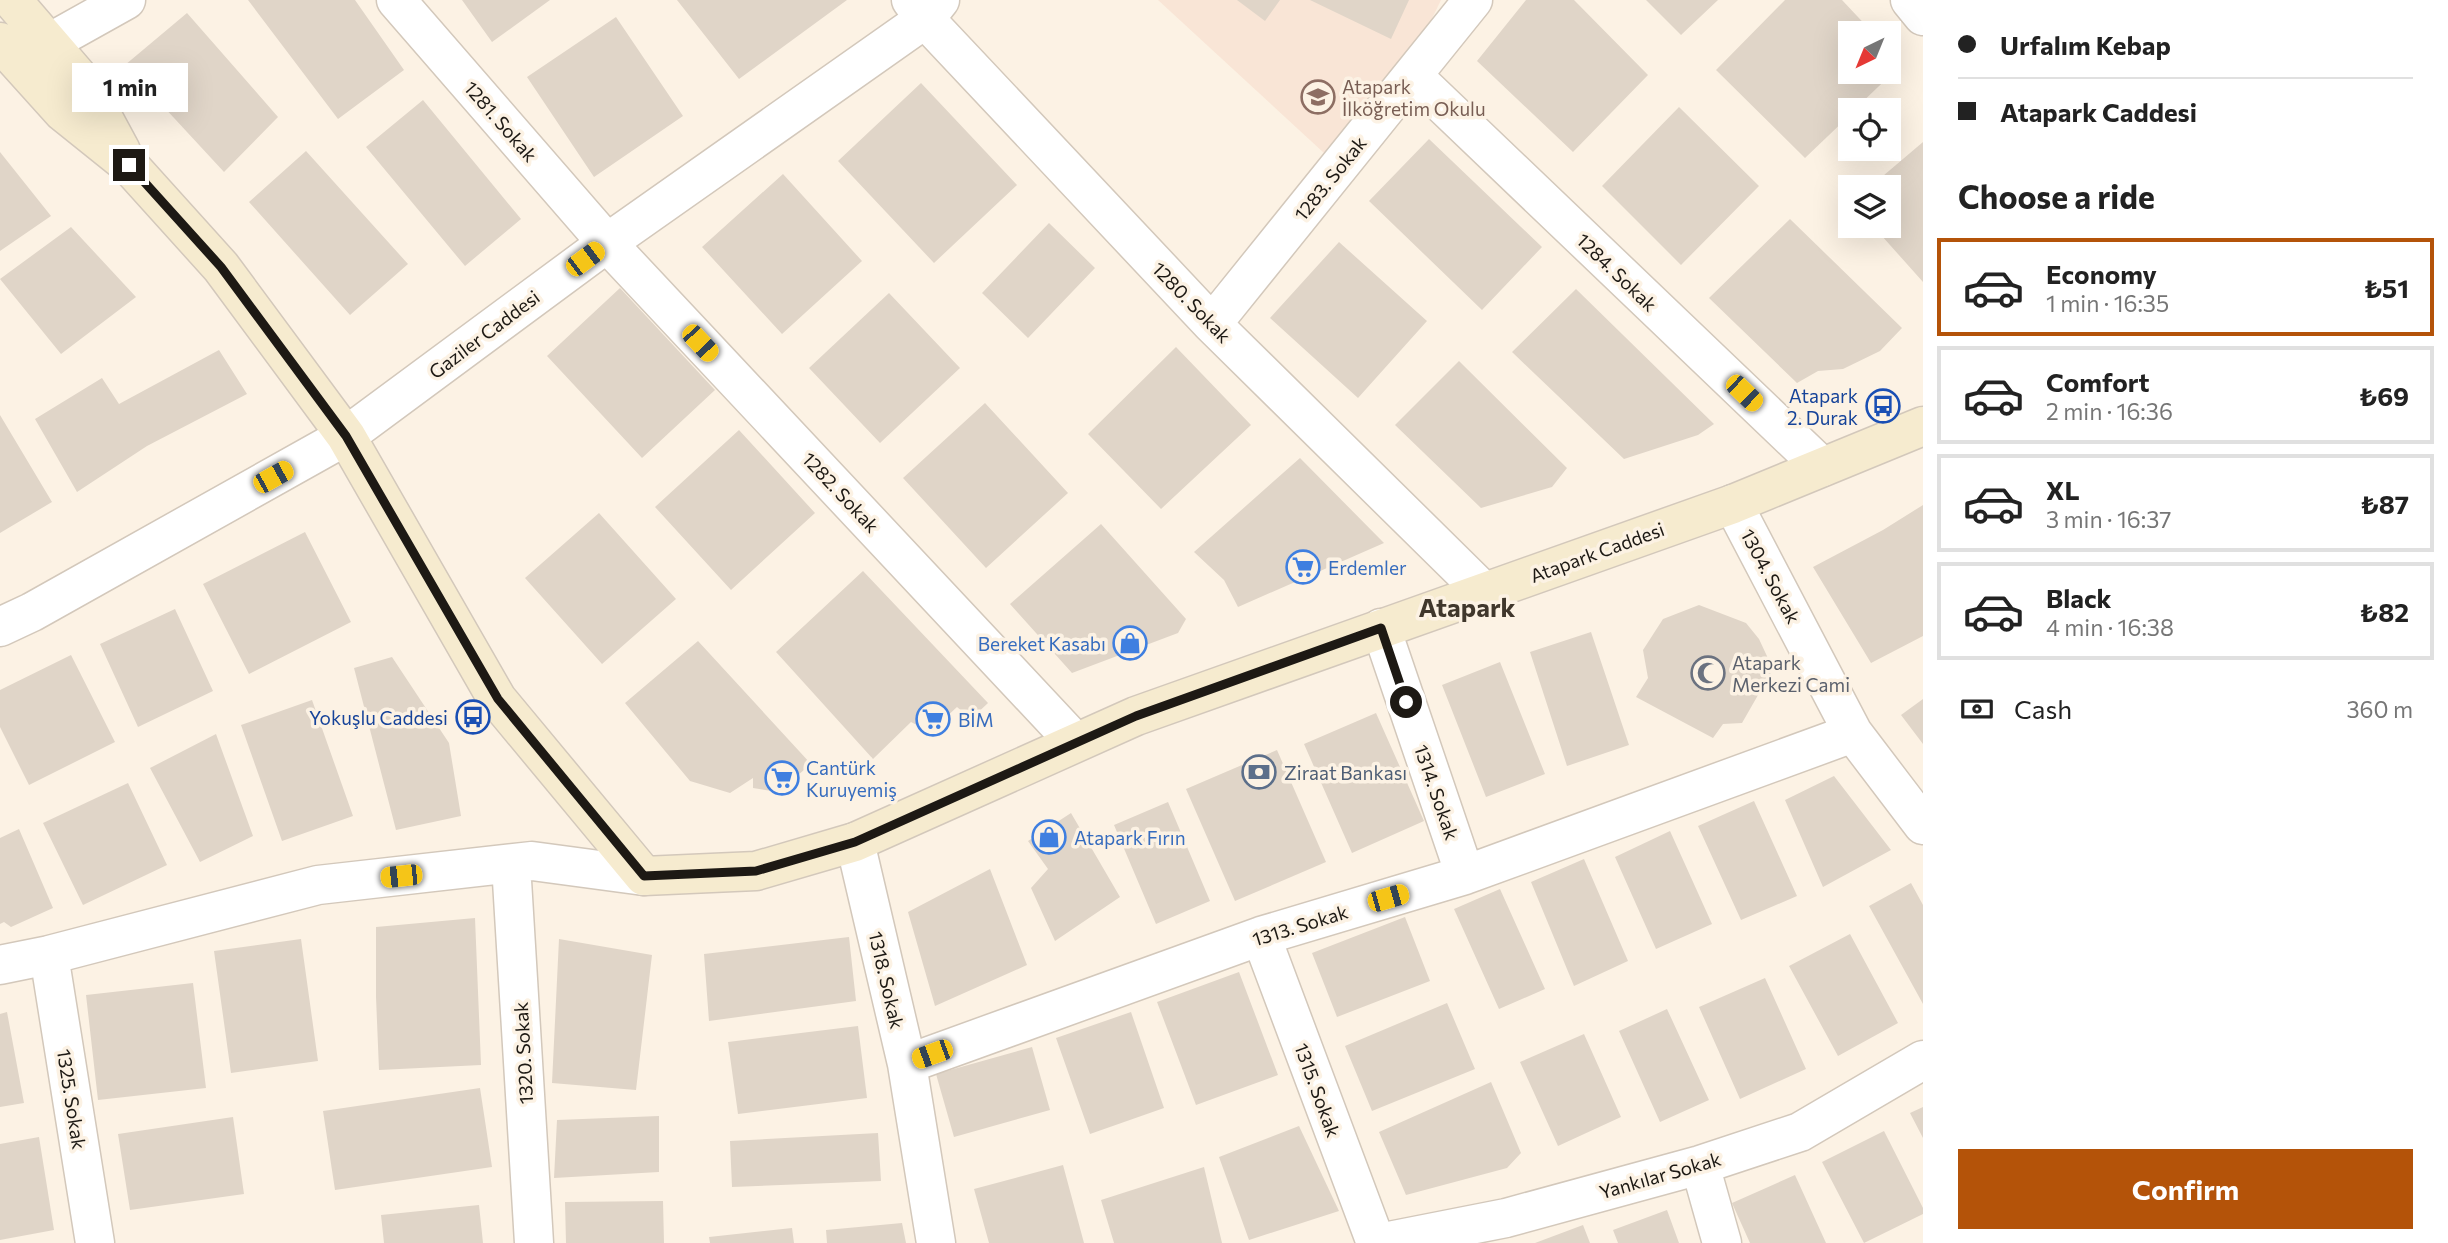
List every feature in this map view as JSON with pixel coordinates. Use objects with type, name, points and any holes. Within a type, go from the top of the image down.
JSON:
[{"type":"street","points":[[12,0],[86,86],[129,165]]},
{"type":"street","points":[[49,43],[126,0]]},
{"type":"street","name":"1281. Sokak","points":[[396,0],[607,243]]},
{"type":"street","name":"1283. Sokak","points":[[1212,324],[1473,0]]},
{"type":"street","points":[[1910,0],[1923,16]]},
{"type":"street","name":"Gaziler Caddesi","points":[[0,627],[346,436],[926,6]]},
{"type":"street","name":"1280. Sokak","points":[[926,6],[1212,324],[1484,592]]},
{"type":"street","points":[[0,42],[63,112],[129,165],[221,267],[346,436],[498,699],[644,876]]},
{"type":"street","name":"1284. Sokak","points":[[1413,76],[1822,467]]},
{"type":"street","name":"1282. Sokak","points":[[607,243],[1075,742]]},
{"type":"street","name":"Atapark Caddesi","points":[[644,876],[756,871],[855,842],[1136,716],[1733,503],[1923,426]]},
{"type":"street","name":"1304. Sokak","points":[[1733,503],[1853,733],[1923,825]]},
{"type":"street","name":"1314. Sokak","points":[[1381,628],[1465,876]]},
{"type":"street","name":"1313. Sokak","points":[[907,1063],[1261,936],[1465,876],[1853,733]]},
{"type":"street","name":"1318. Sokak","points":[[855,842],[907,1063],[936,1243]]},
{"type":"street","points":[[0,965],[49,955],[318,885],[532,861],[644,876]]},
{"type":"street","name":"1320. Sokak","points":[[511,864],[534,1243]]},
{"type":"street","name":"1315. Sokak","points":[[1261,936],[1377,1243]]},
{"type":"street","name":"1325. Sokak","points":[[49,955],[95,1243]]},
{"type":"street","name":"Yankılar Sokak","points":[[1377,1243],[1506,1218],[1700,1165],[1800,1132],[1923,1060]]},
{"type":"street","points":[[1700,1165],[1722,1243]]},
{"type":"shaded area","name":"Atapark İlköğretim Okulu","points":[[1158,0],[1441,0],[1421,41],[1324,153]]},
{"type":"building","points":[[248,0],[355,0],[404,70],[338,119]]},
{"type":"building","points":[[462,0],[550,0],[492,42]]},
{"type":"building","points":[[677,0],[847,0],[739,79]]},
{"type":"building","points":[[1237,0],[1280,0],[1265,21]]},
{"type":"building","points":[[1310,0],[1409,0],[1391,39]]},
{"type":"building","points":[[1526,0],[1574,0],[1648,75],[1573,152],[1477,61]]},
{"type":"building","points":[[1646,0],[1718,0],[1681,35]]},
{"type":"building","points":[[1785,0],[1842,0],[1862,21],[1838,21],[1838,84],[1881,84],[1867,98],[1838,98],[1838,126],[1805,158],[1716,70]]},
{"type":"building","points":[[187,13],[278,117],[224,172],[125,65]]},
{"type":"building","points":[[616,17],[683,116],[594,177],[527,77]]},
{"type":"building","points":[[921,83],[1017,185],[934,263],[838,161]]},
{"type":"building","points":[[423,100],[521,219],[465,266],[366,147]]},
{"type":"building","points":[[1679,107],[1759,186],[1681,265],[1602,186]]},
{"type":"building","points":[[1429,139],[1542,247],[1482,310],[1369,201]]},
{"type":"building","points":[[1923,142],[1923,282],[1884,238],[1901,238],[1901,175],[1884,175]]},
{"type":"building","points":[[306,151],[408,264],[350,315],[249,202]]},
{"type":"building","points":[[0,152],[51,216],[0,251]]},
{"type":"building","points":[[783,174],[862,261],[782,334],[702,247]]},
{"type":"building","points":[[1790,219],[1902,328],[1880,351],[1843,369],[1818,371],[1797,383],[1709,298]]},
{"type":"building","points":[[1049,223],[1095,268],[1028,338],[982,293]]},
{"type":"building","points":[[71,227],[136,297],[61,354],[0,279]]},
{"type":"building","points":[[1339,242],[1427,321],[1358,398],[1270,318]]},
{"type":"building","points":[[620,288],[715,390],[642,458],[547,356]]},
{"type":"building","points":[[1576,289],[1714,424],[1698,435],[1624,459],[1512,352]]},
{"type":"building","points":[[889,293],[960,368],[880,443],[809,368]]},
{"type":"building","points":[[1176,347],[1251,425],[1161,509],[1088,434]]},
{"type":"building","points":[[219,350],[247,394],[147,446],[77,492],[35,419],[102,378],[119,404]]},
{"type":"building","points":[[1459,361],[1567,468],[1552,487],[1481,508],[1395,425]]},
{"type":"building","points":[[985,403],[1068,493],[986,568],[903,478]]},
{"type":"building","points":[[0,415],[52,502],[0,533]]},
{"type":"building","points":[[739,430],[815,513],[731,590],[655,507]]},
{"type":"building","points":[[1300,458],[1384,543],[1238,607],[1224,580],[1194,552]]},
{"type":"building","points":[[1923,505],[1923,636],[1871,663],[1813,567],[1883,530]]},
{"type":"building","points":[[599,513],[676,599],[602,664],[525,578]]},
{"type":"building","points":[[1101,524],[1186,619],[1178,633],[1072,673],[1010,604]]},
{"type":"building","points":[[305,532],[351,622],[249,674],[203,584]]},
{"type":"building","points":[[863,571],[988,703],[971,719],[957,707],[930,732],[911,722],[873,759],[776,652]]},
{"type":"building","name":"Atapark Merkezi Cami","points":[[1699,605],[1746,623],[1759,639],[1773,669],[1742,723],[1723,724],[1713,738],[1636,697],[1648,678],[1643,650],[1663,619]]},
{"type":"building","points":[[175,609],[213,691],[138,727],[100,644]]},
{"type":"building","points":[[1591,632],[1629,745],[1567,766],[1530,652]]},
{"type":"building","points":[[698,641],[811,764],[778,792],[753,788],[753,778],[730,793],[690,781],[625,703]]},
{"type":"building","points":[[71,655],[115,742],[29,785],[0,727],[0,690]]},
{"type":"building","points":[[392,657],[449,743],[461,816],[396,830],[354,668]]},
{"type":"building","points":[[1500,662],[1545,774],[1486,797],[1442,685]]},
{"type":"building","points":[[1923,699],[1923,744],[1901,715]]},
{"type":"building","points":[[312,700],[353,816],[282,841],[241,725]]},
{"type":"building","points":[[1376,713],[1424,821],[1352,853],[1304,744]]},
{"type":"building","points":[[216,734],[253,836],[200,862],[150,768]]},
{"type":"building","points":[[1277,750],[1326,862],[1235,901],[1186,789]]},
{"type":"building","points":[[1834,776],[1891,850],[1823,887],[1785,800]]},
{"type":"building","points":[[128,783],[167,865],[83,905],[43,823]]},
{"type":"building","points":[[1754,801],[1797,896],[1741,920],[1698,826]]},
{"type":"building","points":[[1168,802],[1210,901],[1156,924],[1114,825]]},
{"type":"building","points":[[1071,813],[1120,897],[1055,941],[1031,888],[1048,869],[1028,841]]},
{"type":"building","points":[[19,829],[53,908],[11,927],[4,922],[0,924],[0,838]]},
{"type":"building","points":[[1670,831],[1712,924],[1656,949],[1615,857]]},
{"type":"building","points":[[1584,859],[1628,961],[1574,986],[1531,882]]},
{"type":"building","points":[[990,869],[1027,965],[935,1006],[908,912]]},
{"type":"building","points":[[1911,883],[1923,905],[1923,1004],[1869,906]]},
{"type":"building","points":[[1500,889],[1545,989],[1499,1009],[1454,909]]},
{"type":"building","points":[[1405,917],[1430,981],[1337,1017],[1312,953]]},
{"type":"building","points":[[475,918],[481,1065],[379,1070],[376,927]]},
{"type":"building","points":[[1850,934],[1898,1023],[1838,1056],[1789,966]]},
{"type":"building","points":[[849,937],[856,1001],[709,1021],[704,954]]},
{"type":"building","points":[[301,939],[318,1061],[231,1073],[214,951]]},
{"type":"building","points":[[559,939],[652,955],[636,1090],[552,1083]]},
{"type":"building","points":[[1239,972],[1278,1075],[1196,1105],[1157,1002]]},
{"type":"building","points":[[1765,978],[1806,1069],[1740,1099],[1699,1007]]},
{"type":"building","points":[[193,983],[206,1088],[98,1100],[86,995]]},
{"type":"building","points":[[1447,1003],[1475,1069],[1372,1111],[1345,1046]]},
{"type":"building","points":[[1667,1009],[1709,1100],[1660,1122],[1619,1031]]},
{"type":"building","points":[[7,1012],[24,1103],[0,1107],[0,1014]]},
{"type":"building","points":[[1131,1012],[1164,1108],[1090,1134],[1056,1038]]},
{"type":"building","points":[[858,1026],[867,1098],[738,1114],[728,1042]]},
{"type":"building","points":[[1584,1034],[1621,1117],[1558,1146],[1520,1062]]},
{"type":"building","points":[[1032,1047],[1050,1110],[954,1137],[936,1074]]},
{"type":"building","points":[[1491,1082],[1521,1153],[1507,1168],[1406,1195],[1379,1132]]},
{"type":"building","points":[[480,1088],[492,1167],[335,1190],[323,1111]]},
{"type":"building","points":[[1923,1107],[1923,1138],[1910,1113]]},
{"type":"building","points":[[659,1116],[659,1172],[554,1178],[557,1120]]},
{"type":"building","points":[[233,1117],[244,1194],[130,1210],[118,1134]]},
{"type":"building","points":[[1299,1126],[1339,1211],[1249,1240],[1219,1157]]},
{"type":"building","points":[[1884,1131],[1923,1208],[1923,1214],[1864,1243],[1822,1162]]},
{"type":"building","points":[[878,1133],[881,1181],[732,1187],[730,1141]]},
{"type":"building","points":[[39,1137],[54,1230],[0,1240],[0,1144]]},
{"type":"building","points":[[1063,1165],[1084,1243],[989,1243],[974,1189]]},
{"type":"building","points":[[1204,1167],[1222,1243],[1114,1243],[1101,1200]]},
{"type":"building","points":[[1795,1175],[1826,1243],[1750,1243],[1732,1203]]},
{"type":"building","points":[[663,1201],[664,1243],[566,1243],[565,1202]]},
{"type":"building","points":[[479,1205],[483,1243],[384,1243],[381,1215]]},
{"type":"building","points":[[1667,1210],[1679,1243],[1618,1243],[1613,1230]]},
{"type":"building","points":[[902,1223],[906,1243],[827,1243],[826,1230]]},
{"type":"building","points":[[1583,1225],[1590,1243],[1535,1243]]},
{"type":"building","points":[[792,1228],[794,1243],[710,1243],[709,1237]]},
{"type":"place","name":"Atapark İlköğretim Okulu","points":[[1318,97]]},
{"type":"place","name":"Atapark 2. Durak","points":[[1883,406]]},
{"type":"place","name":"Erdemler","points":[[1303,567]]},
{"type":"place","name":"Bereket Kasabı","points":[[1130,643]]},
{"type":"place","name":"Atapark Merkezi Cami","points":[[1708,673]]},
{"type":"place","name":"Yokuşlu Caddesi","points":[[473,717]]},
{"type":"place","name":"BİM","points":[[933,719]]},
{"type":"place","name":"Ziraat Bankası","points":[[1259,772]]},
{"type":"place","name":"Cantürk Kuruyemiş","points":[[782,778]]},
{"type":"place","name":"Atapark Fırın","points":[[1049,837]]},
{"type":"district","name":"Atapark","points":[[1467,606]]},
{"type":"route","points":[[129,165],[221,267],[346,436],[498,699],[644,876],[756,871],[855,842],[1136,716],[1381,628],[1406,702]]}]
